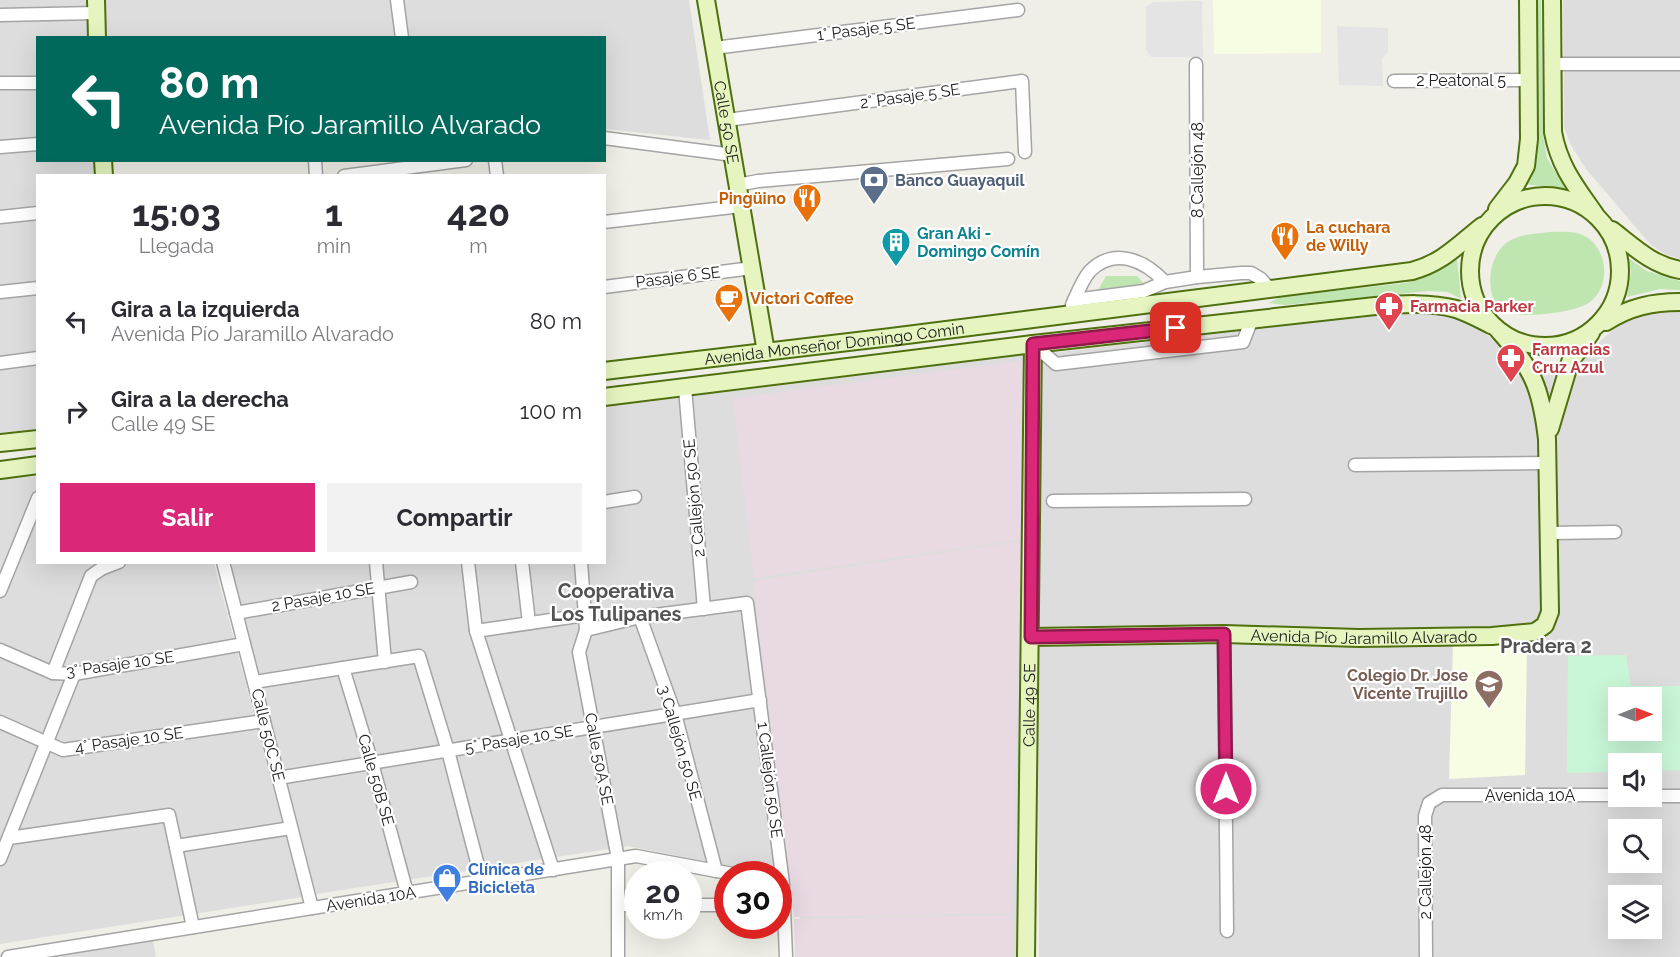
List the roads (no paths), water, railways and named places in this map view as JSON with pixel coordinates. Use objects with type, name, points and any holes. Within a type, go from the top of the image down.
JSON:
[{"type":"main road","name":"Calle 50 SE","points":[[706,0],[766,352]]},
{"type":"main road","points":[[1528,0],[1529,139],[1526,166],[1517,183],[1495,213],[1482,226],[1471,250],[1469,277],[1476,302],[1495,328],[1525,342],[1553,344],[1567,342],[1616,316],[1648,304],[1680,302]]},
{"type":"main road","points":[[1552,0],[1552,132],[1556,151],[1563,167],[1614,239],[1621,256],[1622,270],[1617,301],[1598,327]]},
{"type":"main road","points":[[96,6],[97,36]]},
{"type":"main road","points":[[1495,213],[1523,200],[1554,199],[1569,202],[1601,221],[1647,258],[1668,268],[1680,270]]},
{"type":"main road","name":"Avenida Monseñor Domingo Comin","points":[[606,371],[766,352],[1070,308],[1412,271],[1442,259],[1482,226]]},
{"type":"main road","name":"Avenida Monseñor Domingo Comin","points":[[606,397],[1033,344],[1407,304],[1456,309],[1495,328]]},
{"type":"main road","name":"Avenida Pío Jaramillo Alvarado","points":[[1547,439],[1570,362],[1598,327]]},
{"type":"main road","name":"Avenida Pío Jaramillo Alvarado","points":[[1031,637],[1224,634],[1439,638],[1534,632],[1545,625],[1550,612],[1545,415],[1531,372],[1495,328]]},
{"type":"main road","name":"Calle 49 SE","points":[[1026,957],[1033,344]]},
{"type":"main road","points":[[0,443],[36,439]]},
{"type":"main road","points":[[0,470],[36,465]]},
{"type":"street","points":[[397,0],[402,36]]},
{"type":"street","points":[[0,15],[96,6]]},
{"type":"street","name":"1° Pasaje 5 SE","points":[[714,48],[1018,10]]},
{"type":"street","name":"8 Callejón 48","points":[[1196,64],[1197,276]]},
{"type":"street","points":[[1552,64],[1680,64]]},
{"type":"street","name":"2 Peatonal 5","points":[[1394,81],[1528,80]]},
{"type":"street","name":"2° Pasaje 5 SE","points":[[727,120],[1022,81],[1025,152]]},
{"type":"street","points":[[0,83],[36,83]]},
{"type":"street","points":[[606,138],[733,155]]},
{"type":"street","points":[[606,142],[624,140]]},
{"type":"street","points":[[0,147],[36,144]]},
{"type":"street","points":[[737,185],[758,181],[1008,159]]},
{"type":"street","points":[[359,174],[451,162]]},
{"type":"street","points":[[606,222],[741,206]]},
{"type":"street","points":[[0,218],[36,213]]},
{"type":"street","points":[[1070,308],[1088,273],[1097,265],[1115,259],[1131,259],[1144,264],[1165,282]]},
{"type":"street","name":"Pasaje 6 SE","points":[[606,287],[752,268]]},
{"type":"street","name":"Avenida Monseñor Domingo Comin","points":[[1070,308],[1144,291],[1165,282],[1197,276],[1251,273],[1269,288]]},
{"type":"street","points":[[0,292],[36,288]]},
{"type":"street","points":[[0,363],[36,358]]},
{"type":"street","name":"2 Callejón 50 SE","points":[[685,388],[704,609]]},
{"type":"street","points":[[1355,465],[1547,463]]},
{"type":"street","points":[[606,502],[635,497]]},
{"type":"street","points":[[1053,501],[1245,499]]},
{"type":"street","points":[[0,591],[36,503]]},
{"type":"street","points":[[1548,533],[1615,532]]},
{"type":"street","points":[[53,673],[91,576],[114,564]]},
{"type":"street","name":"Calle 50C SE","points":[[224,564],[312,908]]},
{"type":"street","points":[[376,564],[385,662]]},
{"type":"street","points":[[468,564],[476,631],[553,870]]},
{"type":"street","points":[[522,564],[529,623]]},
{"type":"street","name":"Calle 50A SE","points":[[581,564],[586,630],[579,652],[618,859],[620,905],[618,957]]},
{"type":"street","name":"2 Pasaje 10 SE","points":[[236,613],[411,582]]},
{"type":"street","name":"1 Callejón 50 SE","points":[[704,609],[747,603],[777,861]]},
{"type":"street","points":[[586,630],[640,617],[704,609]]},
{"type":"street","points":[[476,631],[585,615]]},
{"type":"street","name":"3 Callejón 50 SE","points":[[640,617],[675,714],[714,863]]},
{"type":"street","points":[[1224,634],[1227,931]]},
{"type":"street","name":"3° Pasaje 10 SE","points":[[0,650],[53,673],[74,674],[244,644]]},
{"type":"street","points":[[254,682],[419,656],[448,751],[482,881]]},
{"type":"street","name":"Calle 50B SE","points":[[343,668],[372,763],[407,893]]},
{"type":"street","points":[[0,859],[74,674]]},
{"type":"street","name":"5° Pasaje 10 SE","points":[[278,778],[760,700]]},
{"type":"street","name":"4° Pasaje 10 SE","points":[[0,722],[63,750],[264,721]]},
{"type":"street","name":"Avenida 10A","points":[[1442,795],[1608,795]]},
{"type":"street","name":"2 Callejón 48","points":[[1426,957],[1425,816],[1429,803],[1442,795]]},
{"type":"street","points":[[1662,796],[1680,796]]},
{"type":"street","points":[[9,838],[169,815],[193,927]]},
{"type":"street","points":[[176,846],[291,828]]},
{"type":"street","name":"Avenida 10A","points":[[8,957],[636,856],[714,871]]},
{"type":"street","name":"1 Callejón 50 SE","points":[[785,939],[786,957]]},
{"type":"place","name":"Banco Guayaquil","points":[[874,206]]},
{"type":"place","name":"Pingüino","points":[[807,224]]},
{"type":"place","name":"La cuchara de Willy","points":[[1285,262]]},
{"type":"place","name":"Gran Aki - Domingo Comín","points":[[896,268]]},
{"type":"place","name":"Victori Coffee","points":[[729,324]]},
{"type":"place","name":"Farmacia Parker","points":[[1389,332]]},
{"type":"place","name":"Farmacias Cruz Azul","points":[[1511,384]]},
{"type":"place","name":"Colegio Dr. Jose Vicente Trujillo","points":[[1489,710]]},
{"type":"place","name":"Clínica de Bicicleta","points":[[447,904]]},
{"type":"district","name":"Cooperativa Los Tulipanes","points":[[616,602]]},
{"type":"district","name":"Pradera 2","points":[[1546,646]]}]
